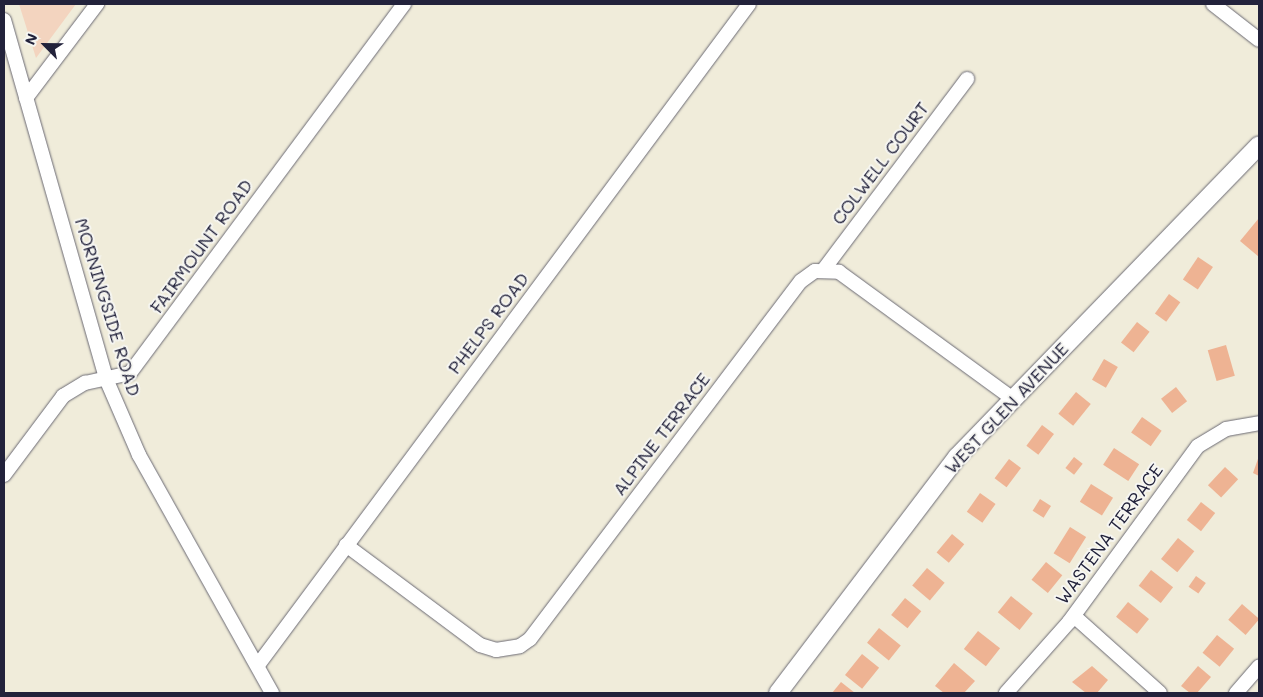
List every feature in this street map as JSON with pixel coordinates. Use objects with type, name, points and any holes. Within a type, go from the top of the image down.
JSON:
[{"type":"street","points":[[26,98],[97,4]]},
{"type":"street","name":"FAIRMOUNT ROAD","points":[[4,475],[63,396],[85,383],[107,382],[130,373],[404,4]]},
{"type":"street","name":"PHELPS ROAD","points":[[258,665],[749,4]]},
{"type":"street","points":[[1213,4],[1259,40]]},
{"type":"street","name":"MORNINGSIDE ROAD","points":[[4,20],[107,382],[139,455],[272,693]]},
{"type":"street","name":"COLWELL COURT","points":[[824,269],[967,79]]},
{"type":"street","name":"WEST GLEN AVENUE","points":[[778,693],[957,457],[1259,145]]},
{"type":"street","points":[[824,269],[839,272],[1013,399]]},
{"type":"street","name":"ALPINE TERRACE","points":[[346,545],[480,645],[496,650],[520,646],[530,639],[801,281],[824,269]]},
{"type":"street","name":"WASTENA TERRACE","points":[[1006,693],[1074,616],[1198,446],[1226,429],[1259,423]]},
{"type":"street","points":[[1074,616],[1160,693]]},
{"type":"street","points":[[1236,693],[1259,667]]},
{"type":"shaded area","points":[[19,4],[76,4],[36,58]]},
{"type":"building","points":[[1259,218],[1259,257],[1240,241]]},
{"type":"building","points":[[1198,257],[1213,267],[1198,289],[1183,279]]},
{"type":"building","points":[[1169,294],[1180,302],[1166,322],[1155,313]]},
{"type":"building","points":[[1137,322],[1150,332],[1134,352],[1121,342]]},
{"type":"building","points":[[1226,345],[1235,376],[1217,381],[1208,350]]},
{"type":"building","points":[[1104,359],[1118,367],[1106,388],[1092,380]]},
{"type":"building","points":[[1176,387],[1187,401],[1172,413],[1161,399]]},
{"type":"building","points":[[1076,392],[1091,404],[1073,426],[1058,414]]},
{"type":"building","points":[[1142,417],[1162,431],[1151,446],[1131,433]]},
{"type":"building","points":[[1042,425],[1054,434],[1038,455],[1026,446]]},
{"type":"building","points":[[1114,448],[1139,464],[1128,481],[1103,465]]},
{"type":"building","points":[[1259,456],[1259,476],[1253,473]]},
{"type":"building","points":[[1074,457],[1083,464],[1074,475],[1065,468]]},
{"type":"building","points":[[1009,459],[1021,468],[1007,487],[995,478]]},
{"type":"building","points":[[1225,467],[1238,479],[1221,498],[1208,485]]},
{"type":"building","points":[[1091,484],[1113,498],[1102,516],[1080,502]]},
{"type":"building","points":[[980,493],[996,504],[982,523],[967,512]]},
{"type":"building","points":[[1040,499],[1051,506],[1044,518],[1033,511]]},
{"type":"building","points":[[1201,502],[1215,513],[1201,531],[1187,520]]},
{"type":"building","points":[[1070,527],[1086,537],[1070,563],[1054,553]]},
{"type":"building","points":[[952,534],[964,544],[949,563],[937,552]]},
{"type":"building","points":[[1178,538],[1194,551],[1177,572],[1161,559]]},
{"type":"building","points":[[1046,562],[1062,575],[1048,593],[1032,580]]},
{"type":"building","points":[[927,568],[945,583],[930,600],[912,586]]},
{"type":"building","points":[[1151,570],[1173,587],[1161,603],[1139,586]]},
{"type":"building","points":[[1196,576],[1206,583],[1198,594],[1189,587]]},
{"type":"building","points":[[1011,596],[1033,614],[1020,630],[998,612]]},
{"type":"building","points":[[905,598],[921,611],[907,628],[891,615]]},
{"type":"building","points":[[1128,602],[1149,619],[1137,634],[1116,617]]},
{"type":"building","points":[[1242,604],[1259,619],[1246,635],[1228,620]]},
{"type":"building","points":[[879,628],[901,646],[889,660],[867,643]]},
{"type":"building","points":[[978,631],[1000,648],[986,666],[964,649]]},
{"type":"building","points":[[1217,635],[1234,649],[1220,667],[1203,653]]},
{"type":"building","points":[[862,654],[879,668],[862,689],[845,675]]},
{"type":"building","points":[[954,663],[975,681],[964,693],[944,693],[935,686]]},
{"type":"building","points":[[1092,666],[1108,680],[1097,693],[1086,693],[1072,682]]},
{"type":"building","points":[[1198,666],[1211,677],[1197,693],[1190,693],[1181,686]]},
{"type":"building","points":[[841,682],[855,693],[832,693]]}]
